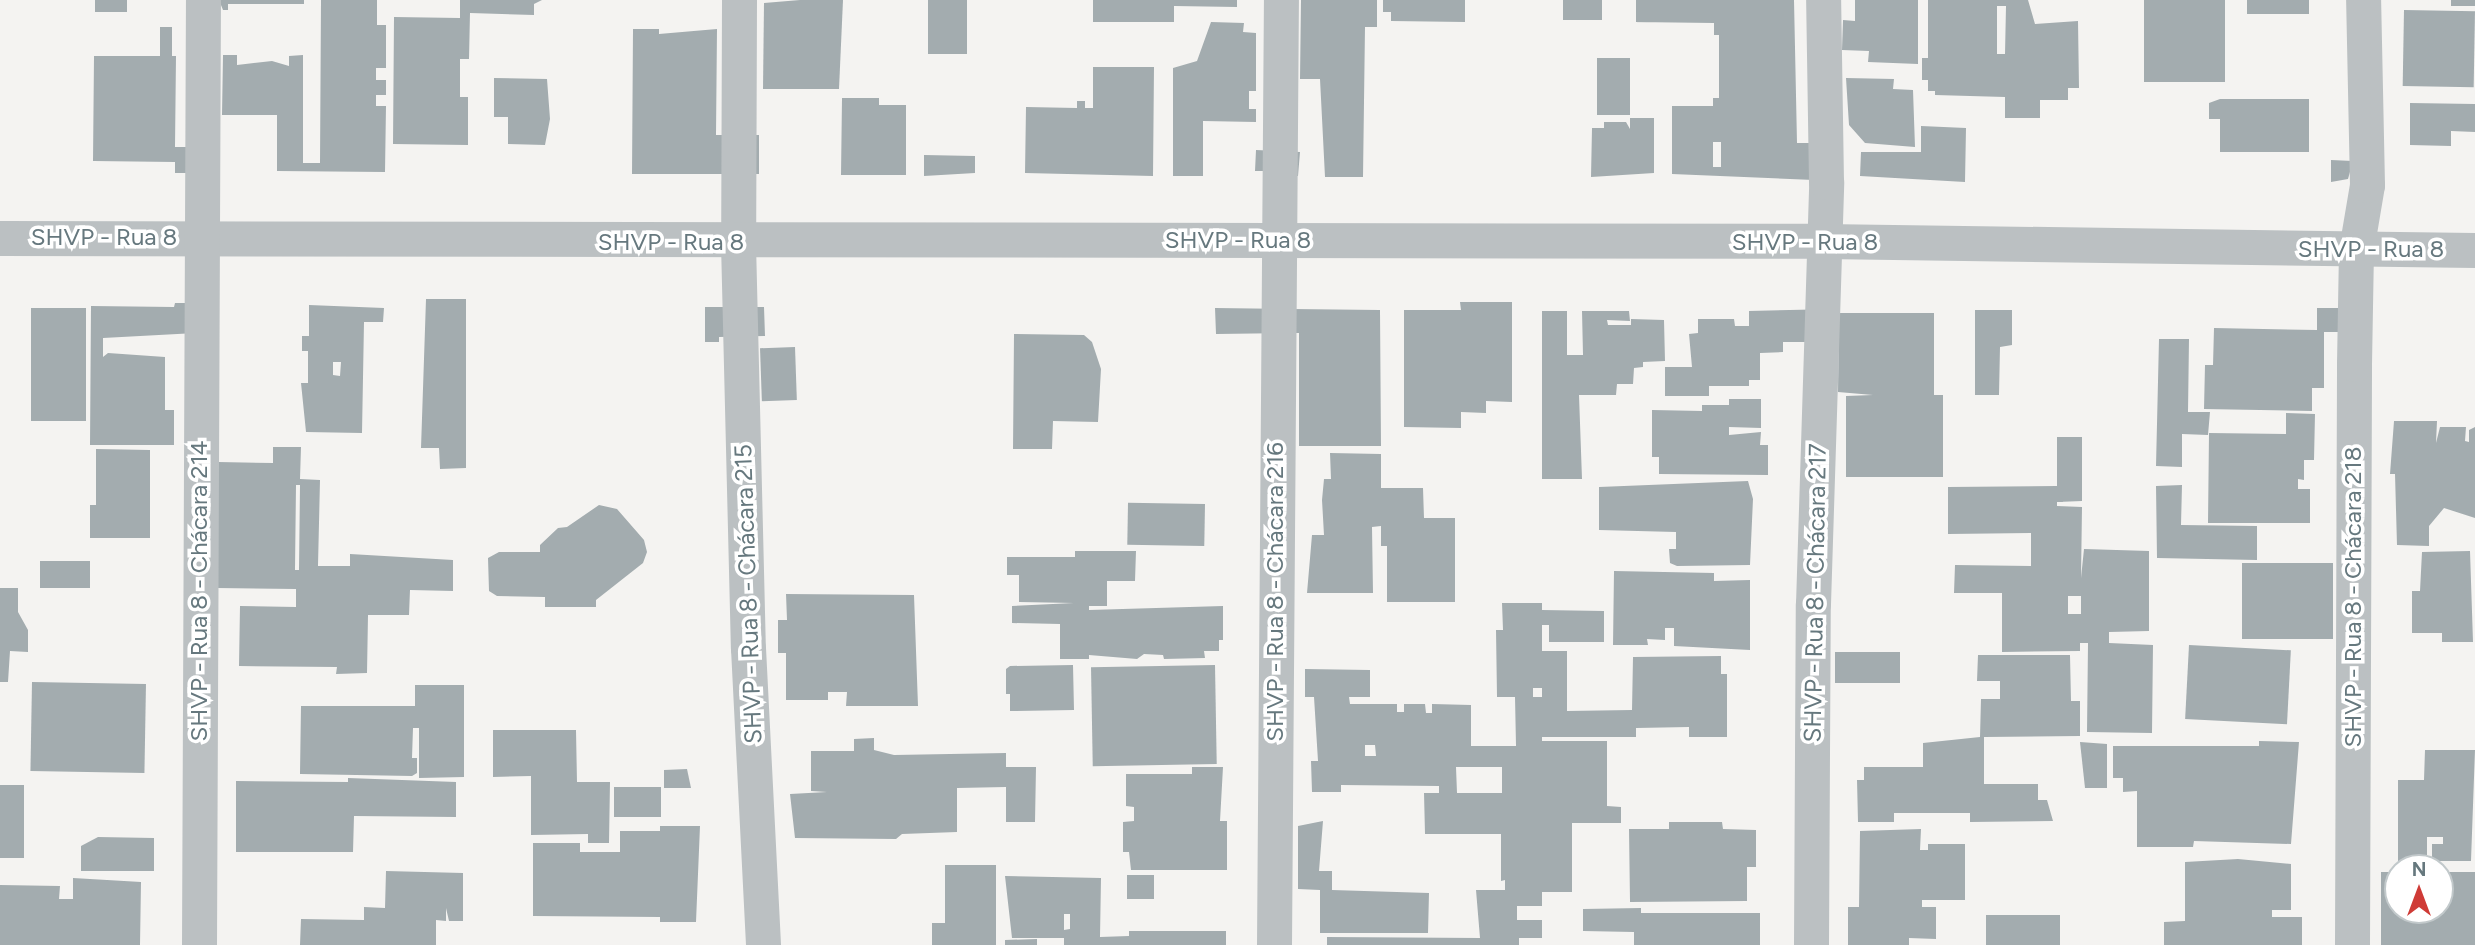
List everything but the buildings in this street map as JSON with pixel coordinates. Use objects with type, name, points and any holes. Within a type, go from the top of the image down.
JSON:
[{"type":"street","name":"SHVP - Rua 8 - Chácara 214","points":[[199,945],[203,0]]},
{"type":"street","name":"SHVP - Rua 8 - Chácara 215","points":[[740,0],[738,243],[748,648],[763,945]]},
{"type":"street","name":"SHVP - Rua 8 - Chácara 216","points":[[1274,945],[1280,0]]},
{"type":"street","name":"SHVP - Rua 8 - Chácara 217","points":[[1811,945],[1823,241],[1823,0]]},
{"type":"street","name":"SHVP - Rua 8 - Chácara 218","points":[[2352,945],[2356,250],[2367,185],[2363,0]]},
{"type":"street","name":"SHVP - Rua 8","points":[[0,238],[202,237],[738,243],[1823,241],[2475,250]]}]
